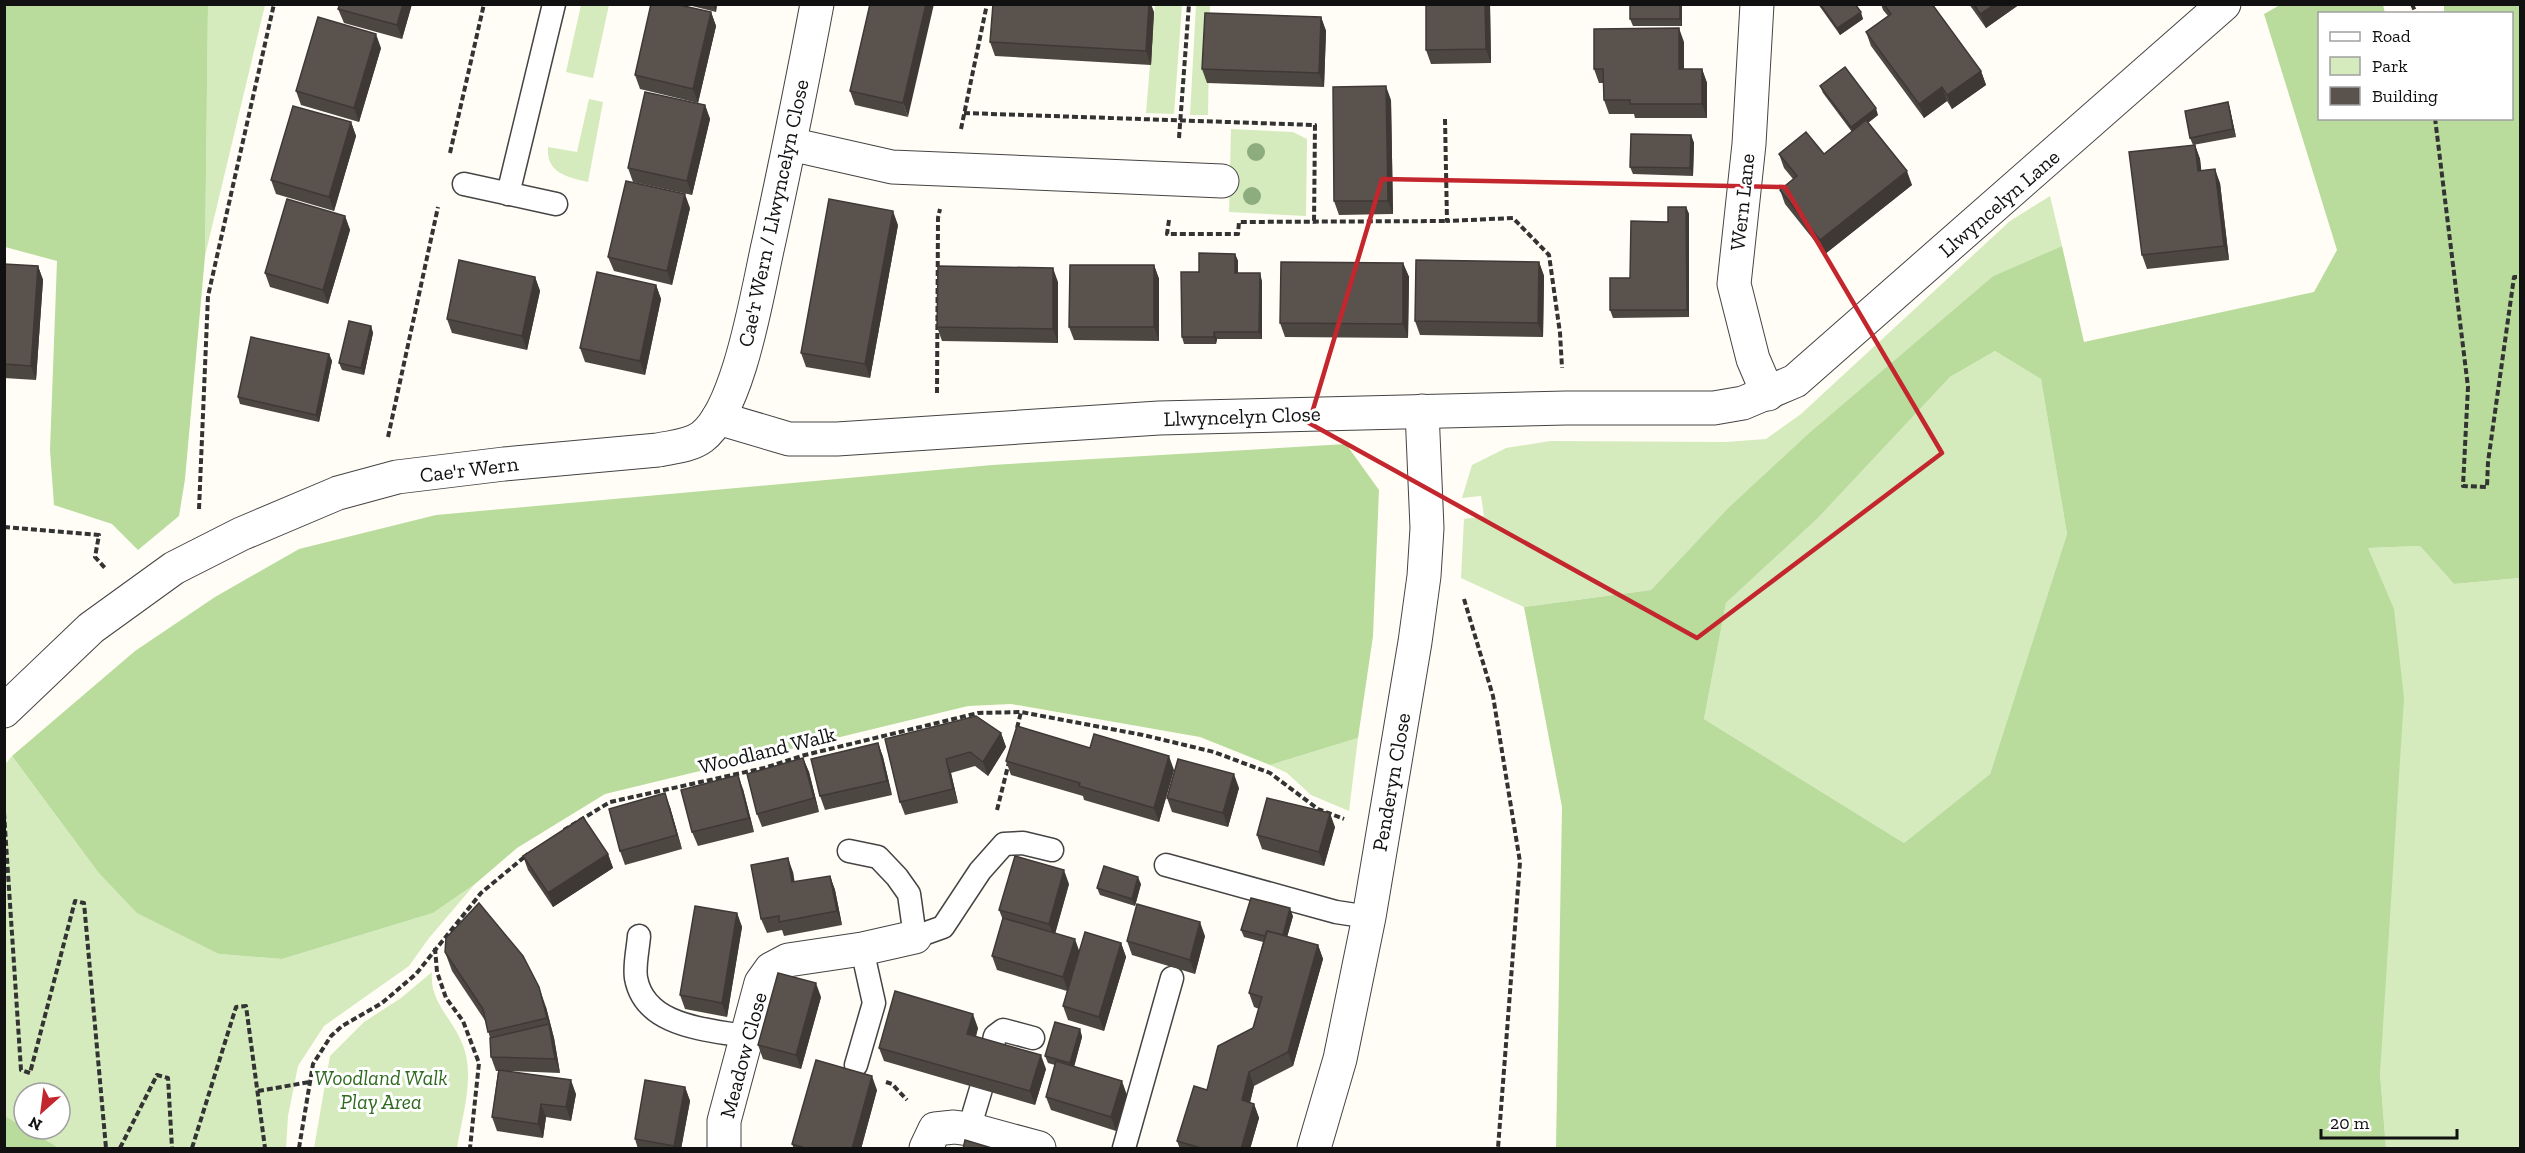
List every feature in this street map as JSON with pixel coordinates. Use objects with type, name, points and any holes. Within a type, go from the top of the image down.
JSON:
[{"type":"street","name":"Cae'r Wern / Llwyncelyn Close","points":[[718,417],[733,385],[744,350],[790,144],[817,4]]},
{"type":"street","name":"Wern Lane","points":[[1757,4],[1749,144],[1734,284],[1753,359],[1768,394]]},
{"type":"street","name":"Llwyncelyn Lane","points":[[1768,394],[1795,381],[1811,368],[2224,4]]},
{"type":"street","points":[[790,144],[892,167],[1222,181]]},
{"type":"street","name":"Llwyncelyn Close","points":[[718,417],[789,439],[837,439],[1159,418],[1566,408],[1714,408],[1743,404],[1768,394]]},
{"type":"street","name":"Penderyn Close","points":[[1314,1149],[1340,1059],[1369,917],[1425,576],[1427,528],[1422,411]]},
{"type":"street","name":"Cae'r Wern","points":[[4,711],[90,628],[174,568],[338,493],[397,477],[681,445],[702,437],[718,417]]},
{"type":"street","name":"Meadow Close","points":[[724,1149],[724,1120],[761,982],[771,969],[788,960],[862,949],[915,937]]},
{"type":"street","points":[[930,1139],[954,1127],[969,1129],[1039,1149]]},
{"type":"lane","points":[[508,194],[554,4]]},
{"type":"lane","points":[[464,184],[556,204]]},
{"type":"lane","points":[[849,851],[878,857],[897,877],[909,894],[915,937],[943,927],[980,871],[1004,844],[1023,843],[1052,850]]},
{"type":"lane","points":[[1166,866],[1336,912],[1369,917]]},
{"type":"lane","points":[[639,936],[636,978],[647,1005],[670,1020],[748,1037]]},
{"type":"lane","points":[[856,1065],[874,1003],[862,949]]},
{"type":"lane","points":[[1124,1149],[1172,978]]},
{"type":"lane","points":[[991,1054],[995,1036],[1003,1030],[1033,1038]]},
{"type":"lane","points":[[969,1129],[981,1089]]},
{"type":"path","points":[[220,545],[198,508],[208,296],[274,4]]},
{"type":"path","points":[[449,159],[483,4]]},
{"type":"path","points":[[941,432],[937,395],[938,218],[951,170],[987,4]]},
{"type":"path","points":[[1182,122],[1189,4]]},
{"type":"path","points":[[964,113],[1315,125],[1314,224]]},
{"type":"path","points":[[1445,119],[1447,221]]},
{"type":"path","points":[[2435,120],[2468,387],[2463,486],[2487,487],[2488,462],[2514,277],[2520,277]]},
{"type":"path","points":[[397,477],[387,439],[439,205]]},
{"type":"path","points":[[1167,234],[1238,234],[1239,222],[1314,224],[1513,218],[1549,255],[1560,333],[1566,408]]},
{"type":"path","points":[[4,527],[99,535],[95,557],[130,600]]},
{"type":"path","points":[[1425,576],[1460,586],[1493,696],[1520,862],[1498,1149]]},
{"type":"path","points":[[1016,734],[1021,712]]},
{"type":"path","name":"Woodland Walk","points":[[559,833],[610,802],[764,768],[805,755],[978,713],[1021,712],[1143,735],[1214,752],[1270,773],[1318,809],[1349,820]]},
{"type":"path","points":[[1004,844],[996,813],[1010,757]]},
{"type":"path","points":[[4,813],[11,891],[21,1070],[30,1073],[75,901],[84,903],[106,1149]]},
{"type":"path","points":[[299,1149],[314,1065],[331,1036],[342,1026],[382,1003],[416,974],[481,893],[534,850]]},
{"type":"path","points":[[4,887],[11,891]]},
{"type":"path","points":[[435,948],[437,972],[446,998],[463,1021],[479,1063],[470,1149]]},
{"type":"path","points":[[192,1149],[236,1007],[246,1006],[265,1149]]},
{"type":"path","points":[[856,1065],[870,1077],[892,1084],[930,1139]]},
{"type":"path","points":[[120,1149],[157,1075],[168,1078],[172,1149]]},
{"type":"path","points":[[258,1091],[310,1082]]},
{"type":"highlighted area","points":[[1382,179],[1785,187],[1942,453],[1697,638],[1309,423]]},
{"type":"green space","points":[[5,4],[208,5],[205,256],[185,479],[179,516],[138,550],[112,524],[54,505],[50,450],[57,261],[5,247]]},
{"type":"green space","points":[[208,5],[265,5],[205,256]]},
{"type":"green space","points":[[581,5],[609,5],[593,78],[566,72]]},
{"type":"green space","points":[[1155,5],[1182,5],[1174,114],[1146,113]]},
{"type":"green space","points":[[1196,5],[1210,5],[1208,115],[1190,115]]},
{"type":"green space","points":[[2280,5],[2383,5],[2385,12],[2318,12],[2318,120],[2513,120],[2513,12],[2444,12],[2444,5],[2520,5],[2520,578],[2454,584],[2420,546],[2368,548],[2394,609],[2404,698],[2380,1073],[2386,1148],[1556,1148],[1562,807],[1524,607],[1651,590],[1728,508],[1809,433],[1993,276],[2062,246],[2084,342],[2314,292],[2337,250],[2264,14]],"holes":[[[1995,351],[2041,379],[2067,534],[1990,774],[1904,843],[1704,719],[1726,603],[1818,518],[1950,377]]]},
{"type":"green space","points":[[589,99],[603,102],[588,182],[566,176],[554,168],[548,156],[548,147],[577,152]]},
{"type":"green space","points":[[1231,129],[1293,132],[1307,139],[1306,216],[1229,212]]},
{"type":"green space","points":[[2050,196],[2062,246],[1993,276],[1809,433],[1728,508],[1651,590],[1524,607],[1461,578],[1464,519],[1484,516],[1481,496],[1462,498],[1472,465],[1506,448],[1550,441],[1726,442],[1766,439],[1801,414],[2010,221]]},
{"type":"green space","points":[[1995,351],[2041,379],[2067,534],[1990,774],[1904,843],[1704,719],[1726,603],[1818,518],[1950,377]]},
{"type":"green space","points":[[1346,444],[1379,490],[1373,636],[1358,738],[1270,765],[1200,737],[1011,704],[968,706],[605,794],[517,848],[475,884],[433,913],[282,959],[219,954],[137,913],[98,872],[12,756],[135,651],[215,597],[299,549],[436,515],[992,465]]},
{"type":"green space","points":[[2420,546],[2454,584],[2520,578],[2520,1148],[2386,1148],[2380,1073],[2368,548]]},
{"type":"green space","points":[[1358,738],[1349,811],[1311,795],[1287,773],[1270,765]]},
{"type":"green space","points":[[12,756],[98,872],[219,954],[282,959],[433,913],[475,884],[429,938],[409,966],[324,1026],[298,1066],[288,1116],[286,1148],[58,1148],[47,1141],[72,1141],[72,1081],[12,1081],[12,1120],[5,1116],[4,766]]},
{"type":"green space","name":"Woodland Walk Play Area","points":[[432,972],[434,992],[458,1034],[468,1068],[467,1096],[457,1148],[314,1148],[330,1056],[364,1022],[401,998]]},
{"type":"green space","points":[[5,1116],[12,1120],[12,1141],[47,1141],[58,1148],[5,1148]]},
{"type":"building","points":[[340,4],[403,4],[397,25],[338,9]]},
{"type":"building","points":[[651,4],[675,4],[711,12],[693,89],[635,75]]},
{"type":"building","points":[[870,4],[926,4],[903,103],[850,91]]},
{"type":"building","points":[[993,4],[1149,4],[1146,51],[990,42]]},
{"type":"building","points":[[1426,4],[1485,4],[1486,49],[1426,50]]},
{"type":"building","points":[[1630,4],[1680,4],[1680,19],[1630,19]]},
{"type":"building","points":[[1820,4],[1855,4],[1861,12],[1837,28]]},
{"type":"building","points":[[1884,4],[1932,4],[1981,71],[1947,95],[1942,87],[1919,104],[1866,32],[1891,14]]},
{"type":"building","points":[[1974,4],[1995,4],[1980,14]]},
{"type":"building","points":[[1205,13],[1321,17],[1319,73],[1202,69]]},
{"type":"building","points":[[318,17],[376,34],[354,108],[296,91]]},
{"type":"building","points":[[1679,28],[1679,69],[1702,69],[1702,104],[1630,104],[1630,100],[1604,100],[1603,69],[1594,69],[1594,29]]},
{"type":"building","points":[[1845,67],[1876,108],[1851,127],[1820,86]]},
{"type":"building","points":[[1386,86],[1388,201],[1334,201],[1333,87]]},
{"type":"building","points":[[645,92],[705,105],[687,181],[628,168]]},
{"type":"building","points":[[2228,102],[2233,129],[2190,138],[2185,111]]},
{"type":"building","points":[[293,106],[351,122],[329,197],[271,180]]},
{"type":"building","points":[[1866,120],[1907,171],[1820,240],[1780,190],[1797,176],[1779,154],[1806,132],[1824,154]]},
{"type":"building","points":[[1631,134],[1691,135],[1690,168],[1630,167]]},
{"type":"building","points":[[2195,145],[2198,171],[2215,169],[2224,246],[2142,255],[2129,152]]},
{"type":"building","points":[[626,181],[685,194],[667,271],[608,257]]},
{"type":"building","points":[[287,199],[345,216],[323,290],[265,273]]},
{"type":"building","points":[[829,199],[893,211],[865,364],[801,353]]},
{"type":"building","points":[[1668,207],[1686,207],[1687,310],[1610,310],[1610,278],[1630,278],[1631,221],[1668,222]]},
{"type":"building","points":[[1199,253],[1235,254],[1235,273],[1260,273],[1259,332],[1214,332],[1214,337],[1182,337],[1181,272],[1199,272]]},
{"type":"building","points":[[459,260],[535,277],[522,336],[447,319]]},
{"type":"building","points":[[1416,260],[1539,262],[1538,323],[1415,321]]},
{"type":"building","points":[[1281,262],[1403,263],[1403,324],[1280,323]]},
{"type":"building","points":[[4,264],[38,266],[31,366],[4,364]]},
{"type":"building","points":[[1070,265],[1154,265],[1154,327],[1069,327]]},
{"type":"building","points":[[938,266],[1053,268],[1053,329],[937,327]]},
{"type":"building","points":[[597,272],[656,285],[640,361],[580,348]]},
{"type":"building","points":[[349,321],[371,326],[361,368],[339,363]]},
{"type":"building","points":[[251,337],[329,354],[316,415],[238,397]]},
{"type":"building","points":[[976,716],[1001,733],[983,762],[970,752],[946,759],[953,789],[900,802],[885,739]]},
{"type":"building","points":[[1017,726],[1090,748],[1094,734],[1169,756],[1154,808],[1006,761]]},
{"type":"building","points":[[878,743],[887,781],[820,796],[811,759]]},
{"type":"building","points":[[803,758],[814,798],[757,814],[747,774]]},
{"type":"building","points":[[1178,759],[1234,774],[1223,813],[1167,798]]},
{"type":"building","points":[[738,775],[749,818],[692,832],[681,790]]},
{"type":"building","points":[[665,793],[677,835],[620,851],[609,809]]},
{"type":"building","points":[[1267,798],[1330,813],[1319,852],[1257,835]]},
{"type":"building","points":[[583,817],[608,854],[548,893],[523,856]]},
{"type":"building","points":[[1015,856],[1064,870],[1049,924],[999,910]]},
{"type":"building","points":[[788,858],[792,882],[830,876],[837,911],[779,922],[779,916],[761,919],[751,865]]},
{"type":"building","points":[[1104,866],[1138,877],[1132,899],[1097,888]]},
{"type":"building","points":[[1251,898],[1290,908],[1283,935],[1267,931],[1265,936],[1241,930]]},
{"type":"building","points":[[479,903],[523,956],[539,987],[547,1018],[488,1032],[483,1009],[445,952],[446,938]]},
{"type":"building","points":[[1137,904],[1200,922],[1190,960],[1127,941]]},
{"type":"building","points":[[695,906],[737,913],[722,1003],[680,995]]},
{"type":"building","points":[[1003,918],[1075,939],[1063,977],[992,956]]},
{"type":"building","points":[[1267,931],[1318,945],[1288,1052],[1249,1072],[1242,1100],[1254,1104],[1241,1149],[1204,1149],[1177,1141],[1194,1086],[1207,1090],[1218,1046],[1253,1028],[1262,997],[1249,993]]},
{"type":"building","points":[[1085,932],[1121,943],[1099,1017],[1063,1006]]},
{"type":"building","points":[[778,973],[816,983],[796,1055],[758,1045]]},
{"type":"building","points":[[895,991],[973,1014],[967,1034],[1041,1055],[1030,1091],[879,1048]]},
{"type":"building","points":[[1055,1022],[1080,1029],[1070,1063],[1045,1056]]},
{"type":"building","points":[[549,1024],[555,1059],[491,1057],[490,1038]]},
{"type":"building","points":[[816,1060],[872,1076],[852,1149],[808,1149],[792,1144]]},
{"type":"building","points":[[1056,1061],[1122,1081],[1111,1117],[1046,1097]]},
{"type":"building","points":[[499,1070],[571,1080],[566,1107],[541,1104],[538,1124],[492,1117]]},
{"type":"building","points":[[645,1080],[685,1087],[674,1146],[635,1139]]},
{"type":"building","points":[[965,1140],[995,1149],[963,1149]]}]
